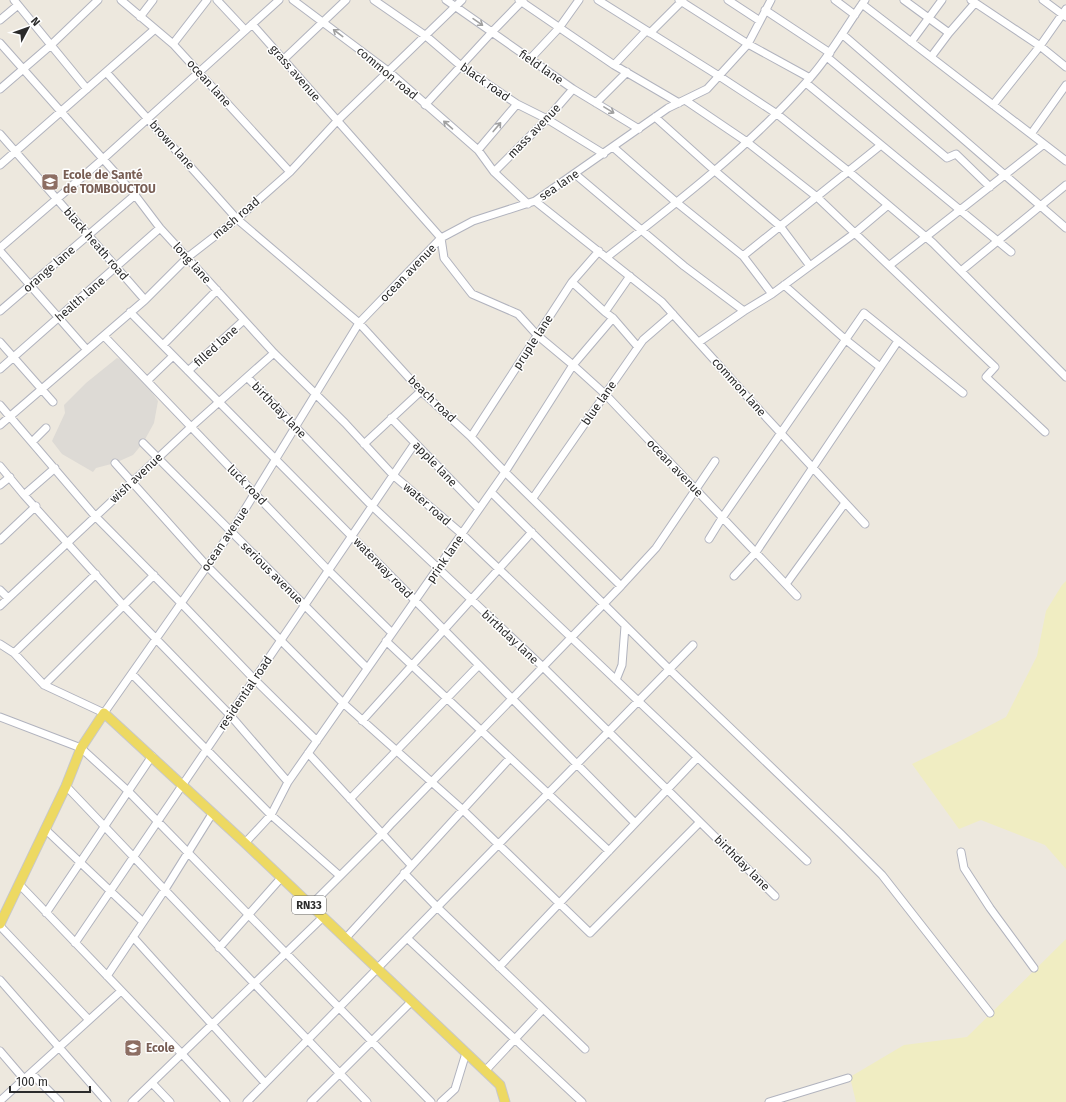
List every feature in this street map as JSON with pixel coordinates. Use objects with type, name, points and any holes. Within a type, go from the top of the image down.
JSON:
[{"type":"main road","points":[[0,925],[66,786],[81,748],[104,714]]},
{"type":"main road","name":"RN33","points":[[104,714],[152,756],[212,814],[245,843],[322,918],[500,1085],[505,1102]]},
{"type":"street","points":[[0,89],[52,45],[98,0]]},
{"type":"street","points":[[140,17],[153,0]]},
{"type":"street","points":[[173,44],[207,0]]},
{"type":"street","points":[[217,0],[245,30]]},
{"type":"street","points":[[0,248],[103,159],[279,0]]},
{"type":"street","name":"common road","points":[[293,0],[388,72],[478,150],[494,172],[531,202]]},
{"type":"street","points":[[283,60],[346,0]]},
{"type":"street","name":"black road","points":[[374,0],[426,36],[461,66],[516,104],[547,119],[604,154]]},
{"type":"street","name":"field lane","points":[[446,0],[573,89],[639,129]]},
{"type":"street","name":"mash road","points":[[0,425],[145,300],[188,257],[237,219],[290,172],[337,121],[462,0]]},
{"type":"street","points":[[530,59],[559,28],[579,0]]},
{"type":"street","points":[[598,0],[777,114],[848,171],[926,238],[961,271],[1066,377]]},
{"type":"street","points":[[614,65],[681,0],[748,44],[808,80],[881,144],[1011,252]]},
{"type":"street","points":[[728,0],[760,21]]},
{"type":"street","name":"sea lane","points":[[441,238],[473,220],[531,202],[575,174],[668,108],[707,89],[748,44],[771,0]]},
{"type":"street","points":[[835,0],[855,15]]},
{"type":"street","points":[[904,0],[949,33]]},
{"type":"street","points":[[911,42],[942,0]]},
{"type":"street","points":[[993,105],[1065,14],[1043,0]]},
{"type":"street","name":"ocean lane","points":[[124,1],[140,17],[173,44],[290,172]]},
{"type":"street","points":[[425,105],[521,1],[614,65],[682,101],[747,142],[817,196],[995,367],[986,377],[1046,432]]},
{"type":"street","points":[[0,20],[16,2],[87,89]]},
{"type":"street","points":[[606,257],[715,171],[777,114],[829,55],[864,2],[911,42],[1066,161]]},
{"type":"street","points":[[931,57],[973,2],[1040,46],[1066,67]]},
{"type":"street","points":[[765,10],[829,55],[947,158],[956,154],[990,187]]},
{"type":"street","name":"grass avenue","points":[[252,24],[337,121]]},
{"type":"street","points":[[0,165],[155,29]]},
{"type":"street","points":[[842,34],[1066,228]]},
{"type":"street","name":"long lane","points":[[0,43],[135,195],[160,228],[274,353],[393,475]]},
{"type":"street","name":"brown lane","points":[[106,72],[237,219]]},
{"type":"street","points":[[596,103],[627,72]]},
{"type":"street","points":[[1031,134],[1066,85]]},
{"type":"street","name":"mass avenue","points":[[494,172],[547,119],[573,89]]},
{"type":"street","points":[[478,150],[516,104]]},
{"type":"street","points":[[655,118],[780,226],[810,266]]},
{"type":"street","points":[[337,121],[441,238]]},
{"type":"street","name":"black heath road","points":[[0,134],[145,300]]},
{"type":"street","points":[[743,256],[881,144]]},
{"type":"street","points":[[890,266],[1044,144]]},
{"type":"street","points":[[613,147],[676,202],[743,256],[772,294]]},
{"type":"street","points":[[575,174],[684,266],[744,311]]},
{"type":"street","points":[[961,271],[1066,185]]},
{"type":"street","name":"orange lane","points":[[0,311],[135,195]]},
{"type":"street","name":"common lane","points":[[531,202],[600,251],[662,302],[812,468],[865,524]]},
{"type":"street","points":[[699,342],[772,294],[855,233],[888,205]]},
{"type":"street","name":"beach road","points":[[237,219],[359,323],[421,390],[471,437],[622,586]]},
{"type":"street","name":"health lane","points":[[0,369],[160,228]]},
{"type":"street","name":"ocean avenue","points":[[104,714],[231,532],[359,323],[441,238]]},
{"type":"street","name":"ocean avenue","points":[[441,238],[444,258],[472,294],[518,314],[538,335],[605,394],[797,596]]},
{"type":"street","points":[[0,251],[87,350]]},
{"type":"street","name":"pruple lane","points":[[471,437],[572,282],[600,251]]},
{"type":"street","points":[[605,312],[630,276]]},
{"type":"street","points":[[572,282],[613,318],[638,347]]},
{"type":"street","points":[[784,285],[846,340],[880,367]]},
{"type":"street","points":[[163,345],[217,290]]},
{"type":"street","name":"waterway road","points":[[130,312],[635,823]]},
{"type":"street","points":[[709,539],[864,313],[963,393]]},
{"type":"street","name":"blue lane","points":[[533,498],[638,347],[673,314]]},
{"type":"street","name":"prink lane","points":[[245,843],[271,815],[288,782],[505,472],[573,365],[613,318]]},
{"type":"street","name":"filled lane","points":[[188,371],[244,320]]},
{"type":"street","name":"luck road","points":[[104,336],[328,570],[392,632]]},
{"type":"street","points":[[734,576],[756,552],[898,341]]},
{"type":"street","points":[[0,342],[53,402]]},
{"type":"street","name":"wish avenue","points":[[0,606],[191,427],[274,353]]},
{"type":"street","points":[[147,381],[173,356]]},
{"type":"street","name":"birthday lane","points":[[247,377],[372,506],[543,667],[775,896]]},
{"type":"street","points":[[364,444],[421,390]]},
{"type":"street","points":[[0,405],[95,516],[254,679],[317,741]]},
{"type":"street","name":"apple lane","points":[[391,418],[479,509]]},
{"type":"street","points":[[32,442],[46,428]]},
{"type":"street","name":"serious avenue","points":[[143,443],[367,668]]},
{"type":"street","name":"residential road","points":[[75,944],[415,443]]},
{"type":"street","points":[[310,906],[382,834],[622,586],[656,548],[715,461]]},
{"type":"street","points":[[115,463],[131,483],[207,566],[343,703],[463,810],[590,934],[700,822]]},
{"type":"street","points":[[0,466],[10,476],[24,495],[36,506],[124,606],[230,715],[288,782]]},
{"type":"street","points":[[24,495],[55,468]]},
{"type":"street","name":"water road","points":[[393,475],[462,534],[807,861]]},
{"type":"street","points":[[0,485],[10,476]]},
{"type":"street","points":[[491,492],[625,626],[882,875],[990,1013]]},
{"type":"street","points":[[786,584],[845,502]]},
{"type":"street","points":[[0,540],[36,506]]},
{"type":"street","points":[[362,721],[532,532]]},
{"type":"street","points":[[14,653],[96,574]]},
{"type":"street","points":[[44,685],[154,576]]},
{"type":"street","points":[[0,590],[8,598]]},
{"type":"street","points":[[616,680],[622,665],[625,626]]},
{"type":"street","points":[[386,641],[609,851]]},
{"type":"street","name":"RN33","points":[[0,644],[14,653],[44,685],[104,714]]},
{"type":"street","points":[[247,1102],[693,645]]},
{"type":"street","points":[[350,799],[479,665]]},
{"type":"street","points":[[132,674],[271,815],[340,876]]},
{"type":"street","points":[[0,717],[81,748],[128,791],[431,1102]]},
{"type":"street","points":[[308,753],[411,865]]},
{"type":"street","points":[[46,913],[152,756]]},
{"type":"street","points":[[345,938],[510,758]]},
{"type":"street","points":[[500,967],[697,758]]},
{"type":"street","points":[[66,786],[164,891],[367,1102]]},
{"type":"street","points":[[107,976],[164,891],[212,814]]},
{"type":"street","points":[[45,829],[143,922]]},
{"type":"street","points":[[961,852],[964,868],[990,908],[1034,968]]},
{"type":"street","points":[[404,874],[585,1049]]},
{"type":"street","points":[[219,948],[280,878]]},
{"type":"street","points":[[19,884],[226,1102]]},
{"type":"street","points":[[132,1102],[322,918]]},
{"type":"street","points":[[0,925],[89,1020]]},
{"type":"street","points":[[133,937],[265,1083]]},
{"type":"street","points":[[407,938],[582,1102]]},
{"type":"street","points":[[0,980],[107,1102]]},
{"type":"street","points":[[4,1100],[24,1079],[121,991]]},
{"type":"street","points":[[311,1102],[412,1002]]},
{"type":"street","points":[[485,1071],[543,1009]]},
{"type":"street","points":[[0,1052],[24,1079]]},
{"type":"street","points":[[441,1102],[456,1089],[466,1053]]},
{"type":"street","points":[[31,1073],[60,1102]]},
{"type":"street","points":[[769,1102],[848,1078]]},
{"type":"street","points":[[152,1083],[170,1102]]},
{"type":"sand","points":[[1066,581],[1066,869],[1045,845],[981,820],[959,829],[912,764],[1006,717],[1037,656],[1046,611]]},
{"type":"sand","points":[[1066,939],[1066,1102],[856,1102],[850,1077],[904,1045],[967,1037]]},
{"type":"shaded area","points":[[117,358],[122,360],[138,373],[158,401],[154,423],[143,443],[133,455],[115,463],[96,468],[93,472],[62,454],[52,441],[65,413],[64,405],[86,383]]},
{"type":"place","name":"Ecole de Santé de TOMBOUCTOU","points":[[50,182]]},
{"type":"place","name":"Ecole","points":[[133,1048]]}]
